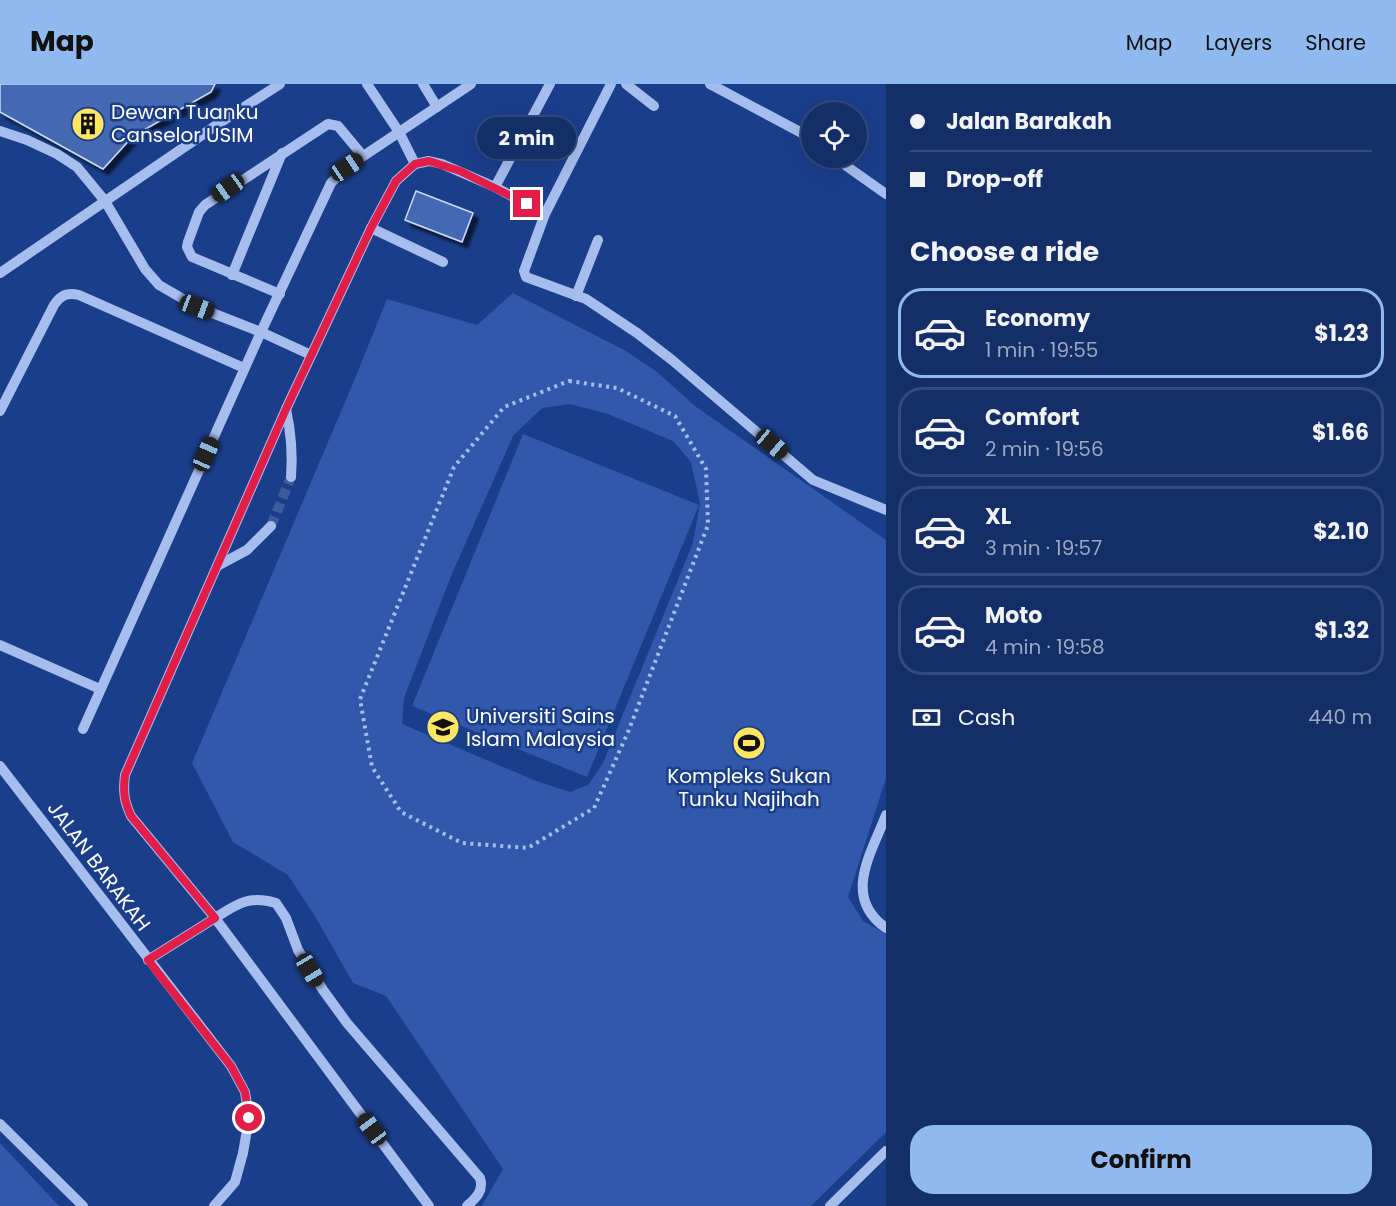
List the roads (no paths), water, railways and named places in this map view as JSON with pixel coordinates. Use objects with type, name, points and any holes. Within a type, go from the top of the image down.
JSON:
[{"type":"street","points":[[0,273],[280,84]]},
{"type":"street","points":[[367,84],[399,132],[415,164]]},
{"type":"street","points":[[423,84],[436,107]]},
{"type":"street","points":[[83,729],[244,368],[331,183],[347,167],[471,84]]},
{"type":"street","points":[[495,187],[550,84]]},
{"type":"street","points":[[611,84],[545,214],[524,271],[526,277],[586,299],[637,333],[813,480],[886,510]]},
{"type":"street","points":[[626,84],[654,106]]},
{"type":"street","points":[[710,84],[801,133]]},
{"type":"street","points":[[279,294],[196,260],[189,253],[188,242],[199,212],[205,205],[323,126],[333,124],[342,130],[363,156]]},
{"type":"street","points":[[0,131],[57,154],[77,167],[105,201],[145,269],[159,285],[197,307],[261,332],[311,356]]},
{"type":"street","points":[[232,275],[282,153]]},
{"type":"street","points":[[429,1206],[215,918],[138,826],[125,804],[123,791],[125,775],[286,409],[371,228],[396,181],[415,164],[429,161],[442,164],[495,187],[545,214]]},
{"type":"street","points":[[849,168],[886,194]]},
{"type":"street","points":[[371,228],[443,262]]},
{"type":"street","points":[[576,296],[598,240]]},
{"type":"street","points":[[0,411],[54,305],[60,298],[70,293],[79,294],[244,368]]},
{"type":"street","points":[[286,409],[292,454],[291,477]]},
{"type":"street","points":[[217,566],[247,550],[271,526]]},
{"type":"street","points":[[0,645],[100,689]]},
{"type":"street","name":"JALAN BARAKAH","points":[[0,766],[231,1066],[245,1092],[249,1118],[243,1153],[235,1182],[214,1206]]},
{"type":"street","points":[[886,815],[864,871],[861,891],[870,914],[886,928]]},
{"type":"street","points":[[148,960],[240,902],[264,899],[276,903],[286,918],[304,960],[347,1023],[480,1178],[479,1194],[466,1206]]},
{"type":"street","points":[[0,1124],[83,1206]]},
{"type":"street","points":[[830,1206],[886,1150]]},
{"type":"tunnel","points":[[271,526],[291,477]]},
{"type":"place","name":"Dewan Tuanku Canselor USIM","points":[[88,124]]},
{"type":"place","name":"Universiti Sains Islam Malaysia","points":[[443,727]]},
{"type":"place","name":"Kompleks Sukan Tunku Najihah","points":[[749,743]]}]
